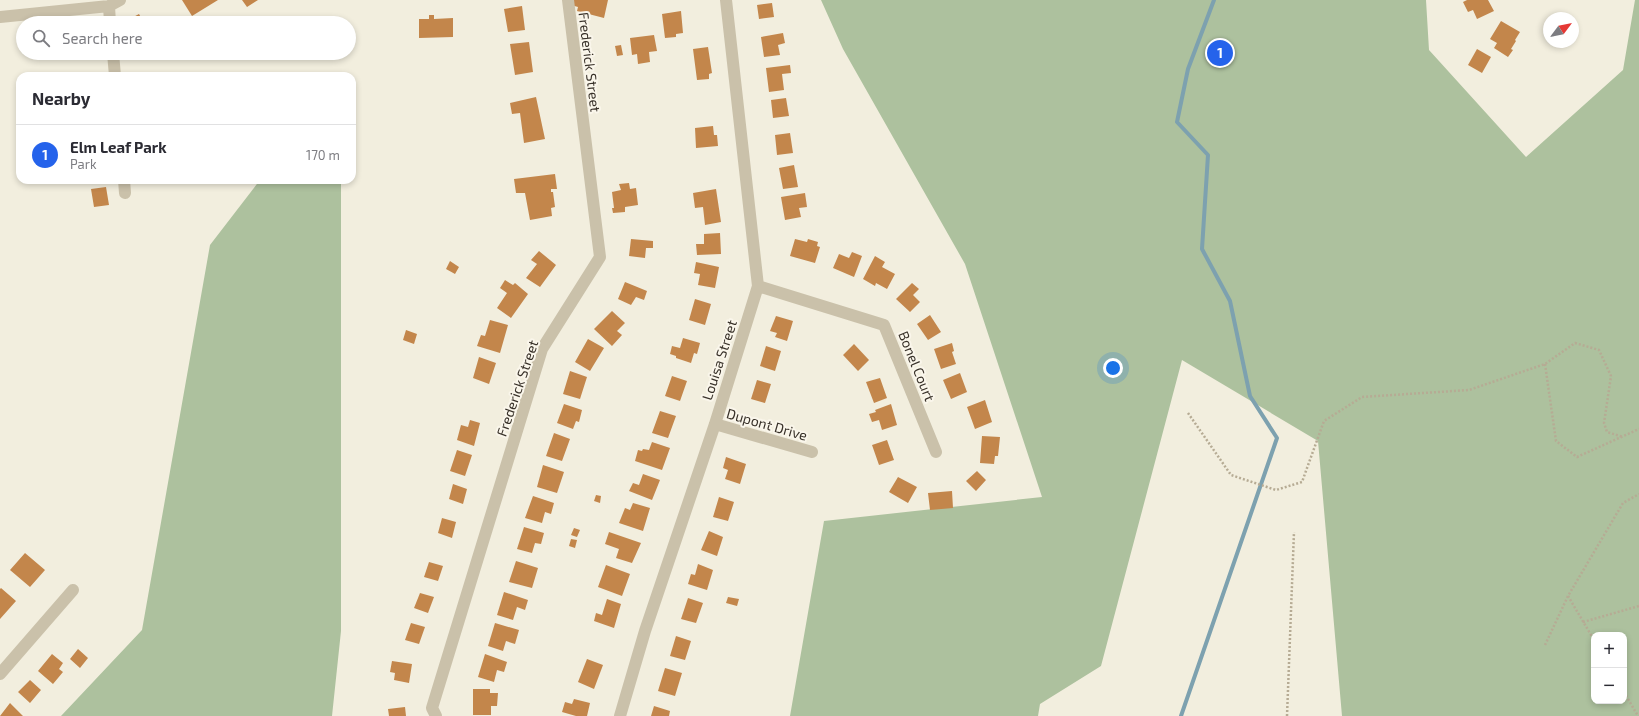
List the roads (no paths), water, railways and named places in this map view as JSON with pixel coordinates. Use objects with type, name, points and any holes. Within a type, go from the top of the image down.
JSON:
[{"type":"street","points":[[0,17],[109,6],[120,0]]},
{"type":"street","name":"Frederick Street","points":[[436,716],[432,708],[542,349],[600,257],[568,0]]},
{"type":"street","name":"Louisa Street","points":[[620,716],[645,631],[758,286],[724,1]]},
{"type":"street","points":[[109,6],[110,16]]},
{"type":"street","points":[[114,60],[115,72]]},
{"type":"street","points":[[124,184],[125,193]]},
{"type":"street","name":"Bonel Court","points":[[758,286],[884,325],[936,452]]},
{"type":"street","name":"Dupont Drive","points":[[714,424],[812,452]]},
{"type":"street","points":[[0,674],[72,590]]},
{"type":"waterway","points":[[1181,716],[1277,438],[1250,396],[1230,301],[1202,249],[1208,155],[1177,122],[1188,69],[1214,0]]},
{"type":"place","name":"Elm Leaf Park","points":[[1220,53]]}]
